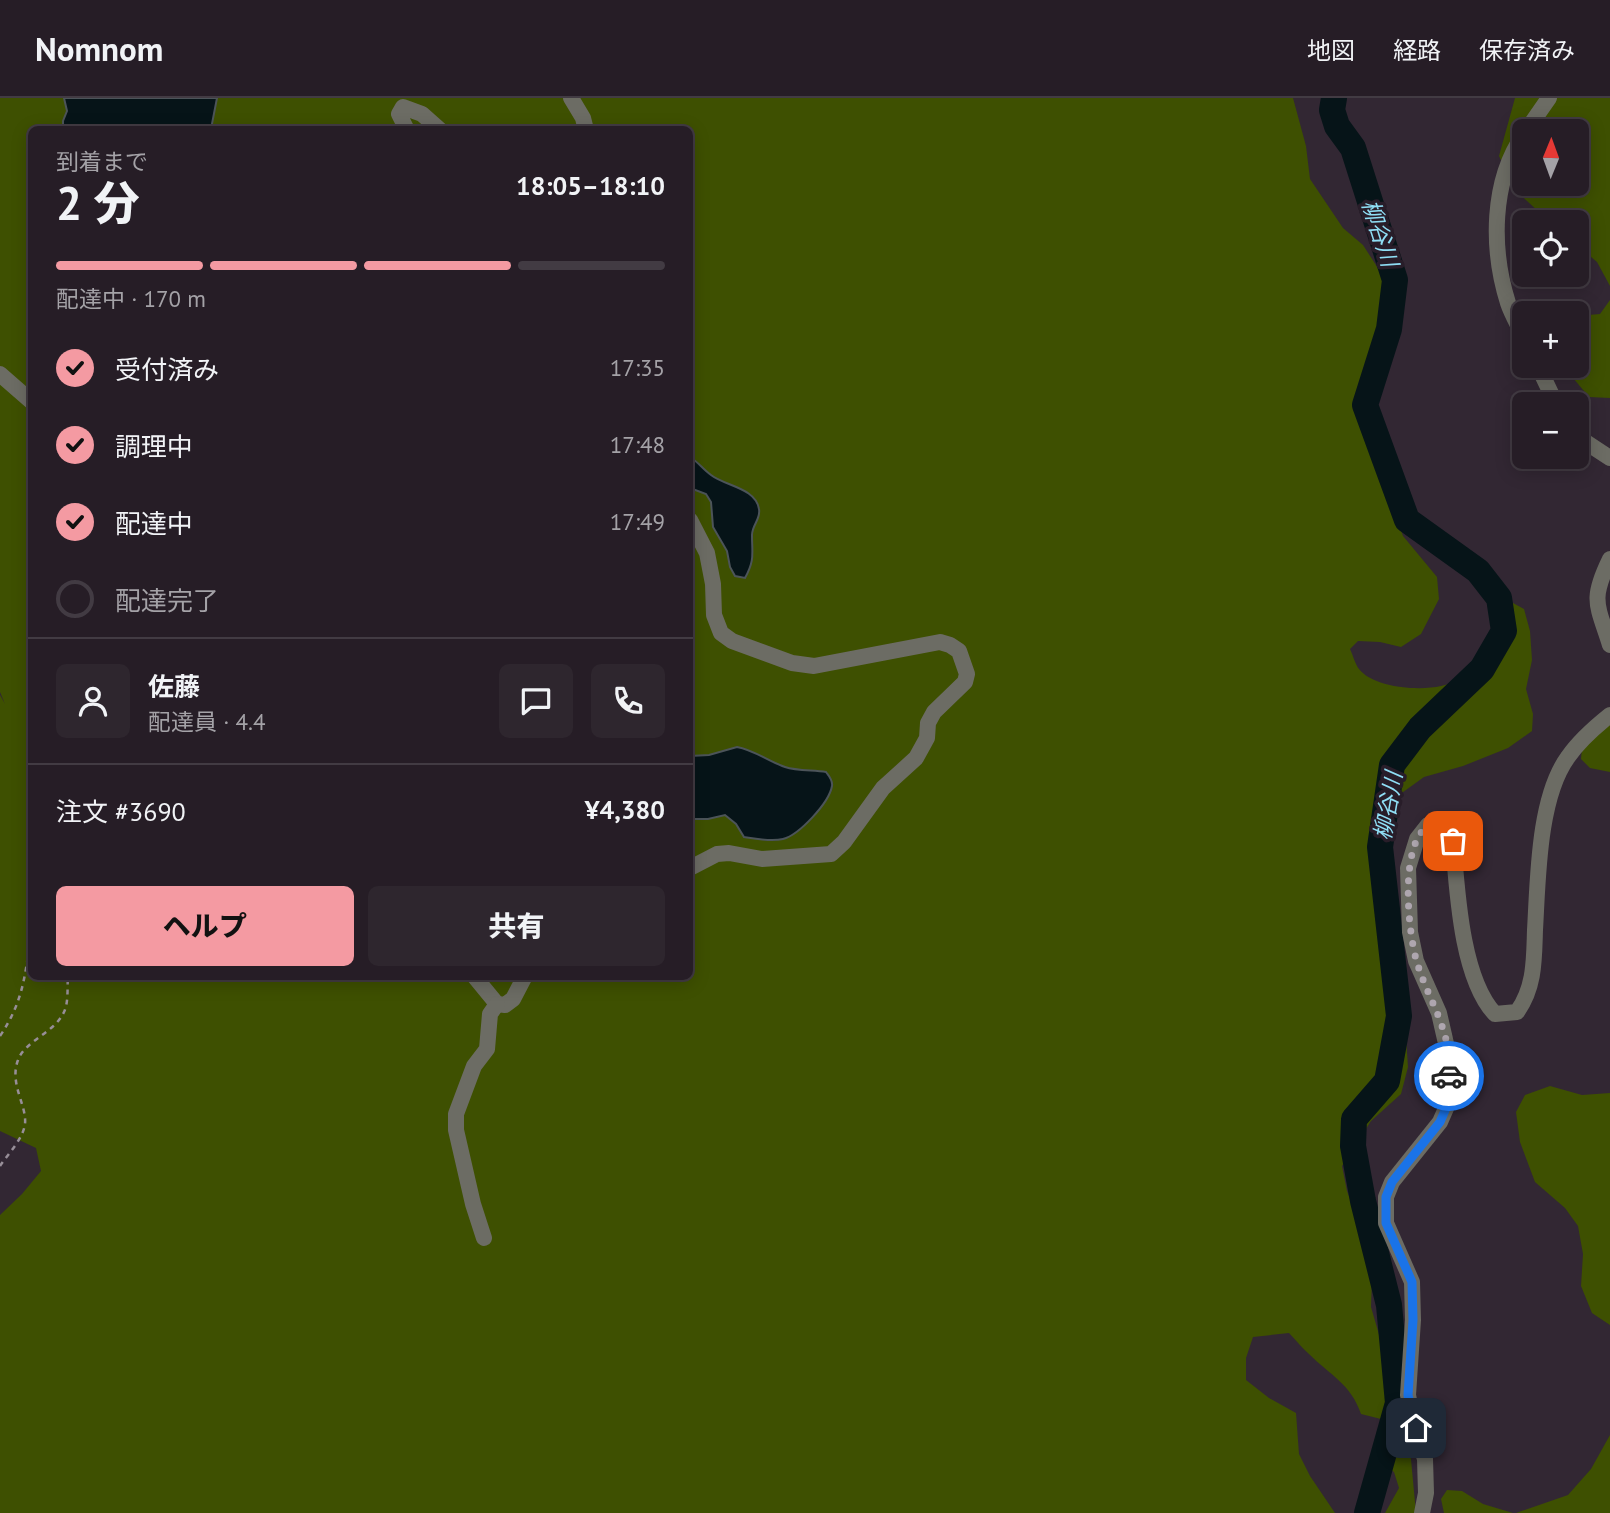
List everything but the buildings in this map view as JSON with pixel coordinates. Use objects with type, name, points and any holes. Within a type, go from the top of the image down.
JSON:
[{"type":"street","points":[[571,98],[585,126]]},
{"type":"street","points":[[1534,119],[1549,98]]},
{"type":"street","points":[[405,126],[399,114],[403,107],[422,114],[436,126]]},
{"type":"street","points":[[1512,157],[1498,201],[1498,262],[1512,313]]},
{"type":"street","points":[[0,374],[28,398]]},
{"type":"street","points":[[1589,444],[1610,458]]},
{"type":"street","points":[[693,526],[707,553],[713,584],[714,615],[721,633],[732,640],[792,663],[814,666],[940,642],[959,651],[967,674],[965,682],[934,712],[928,723],[927,738],[916,758],[883,788],[844,842],[831,854],[762,859],[729,853],[717,854],[693,866]]},
{"type":"street","points":[[1610,559],[1598,584],[1596,603],[1610,645]]},
{"type":"street","points":[[1422,1513],[1426,1493],[1425,1459],[1408,1395],[1413,1320],[1412,1282],[1386,1223],[1386,1197],[1392,1182],[1440,1122],[1447,1106],[1450,1061],[1439,1013],[1416,961],[1410,932],[1408,868],[1417,839],[1428,825],[1439,822],[1446,826],[1453,841],[1465,941],[1479,990],[1487,1006],[1495,1014],[1517,1012],[1526,998],[1534,972],[1538,863],[1552,787],[1567,757],[1610,715]]},
{"type":"street","points":[[477,980],[497,1004],[505,1005],[513,999],[523,980]]},
{"type":"street","points":[[484,1238],[473,1204],[456,1130],[456,1114],[474,1066],[487,1049],[490,1014],[497,1004]]},
{"type":"path","points":[[0,1036],[17,1007],[28,955]]},
{"type":"path","points":[[0,1166],[20,1136],[25,1123],[15,1082],[18,1060],[64,1013],[68,980]]},
{"type":"green space","points":[[0,98],[1293,98],[1306,146],[1310,179],[1343,228],[1363,245],[1383,276],[1381,326],[1357,406],[1403,536],[1437,577],[1439,599],[1421,634],[1401,647],[1358,641],[1350,649],[1355,662],[1366,675],[1386,684],[1409,688],[1441,686],[1492,666],[1491,637],[1495,625],[1513,603],[1524,609],[1530,631],[1532,660],[1526,689],[1533,714],[1532,731],[1508,748],[1463,766],[1424,777],[1399,795],[1374,831],[1386,962],[1406,1038],[1408,1067],[1401,1094],[1371,1121],[1342,1166],[1347,1191],[1364,1237],[1372,1277],[1371,1307],[1409,1438],[1416,1513],[1385,1513],[1399,1488],[1394,1472],[1377,1460],[1377,1450],[1394,1443],[1381,1419],[1361,1414],[1346,1387],[1306,1352],[1289,1333],[1253,1337],[1246,1358],[1246,1380],[1269,1398],[1296,1413],[1299,1454],[1335,1513],[0,1513],[0,1215],[41,1171],[36,1148],[0,1131],[0,695],[5,704],[0,692]]},
{"type":"green space","points":[[1515,98],[1610,98],[1610,286],[1597,262],[1589,255],[1589,210],[1537,210],[1521,196],[1589,196],[1589,119],[1512,119],[1512,183],[1499,156]]},
{"type":"green space","points":[[1610,300],[1610,398],[1589,397],[1589,392],[1585,392],[1573,378],[1589,378],[1589,315],[1600,314]]},
{"type":"green space","points":[[1610,722],[1610,772],[1590,768],[1581,759],[1582,748]]},
{"type":"green space","points":[[1550,1086],[1582,1095],[1610,1093],[1610,1325],[1592,1313],[1581,1286],[1583,1254],[1578,1226],[1565,1208],[1535,1182],[1520,1142],[1516,1112],[1525,1095]]},
{"type":"green space","points":[[1610,1435],[1610,1513],[1516,1513],[1568,1495],[1591,1469]]},
{"type":"green space","points":[[1447,1490],[1462,1491],[1483,1504],[1513,1513],[1444,1513],[1441,1499]]},
{"type":"shaded area","points":[[64,98],[217,98],[212,126],[63,126],[67,111]]},
{"type":"shaded area","points":[[693,460],[717,479],[746,492],[757,502],[759,513],[752,531],[752,561],[745,578],[735,576],[730,567],[727,551],[713,527],[711,502],[706,494],[693,489]]},
{"type":"shaded area","points":[[737,747],[785,767],[826,772],[832,786],[819,809],[805,825],[790,836],[774,840],[744,837],[736,824],[725,815],[693,819],[693,756],[709,755]]},
{"type":"waterway","name":"柳谷川","points":[[1334,98],[1332,110],[1337,126],[1353,148],[1395,280],[1389,329],[1365,405],[1407,520],[1478,571],[1499,598],[1504,631],[1482,669],[1420,728],[1392,765],[1380,847],[1399,1016],[1387,1081],[1354,1119],[1353,1146],[1363,1201],[1389,1305],[1398,1403],[1367,1513]]},
{"type":"way so far","points":[[1449,1076],[1450,1061],[1439,1013],[1416,961],[1410,932],[1408,868],[1417,839],[1428,825],[1439,822],[1446,826],[1453,841]]},
{"type":"route","points":[[1416,1428],[1408,1395],[1413,1320],[1412,1282],[1386,1223],[1386,1197],[1392,1182],[1440,1122],[1447,1106],[1449,1076]]}]
